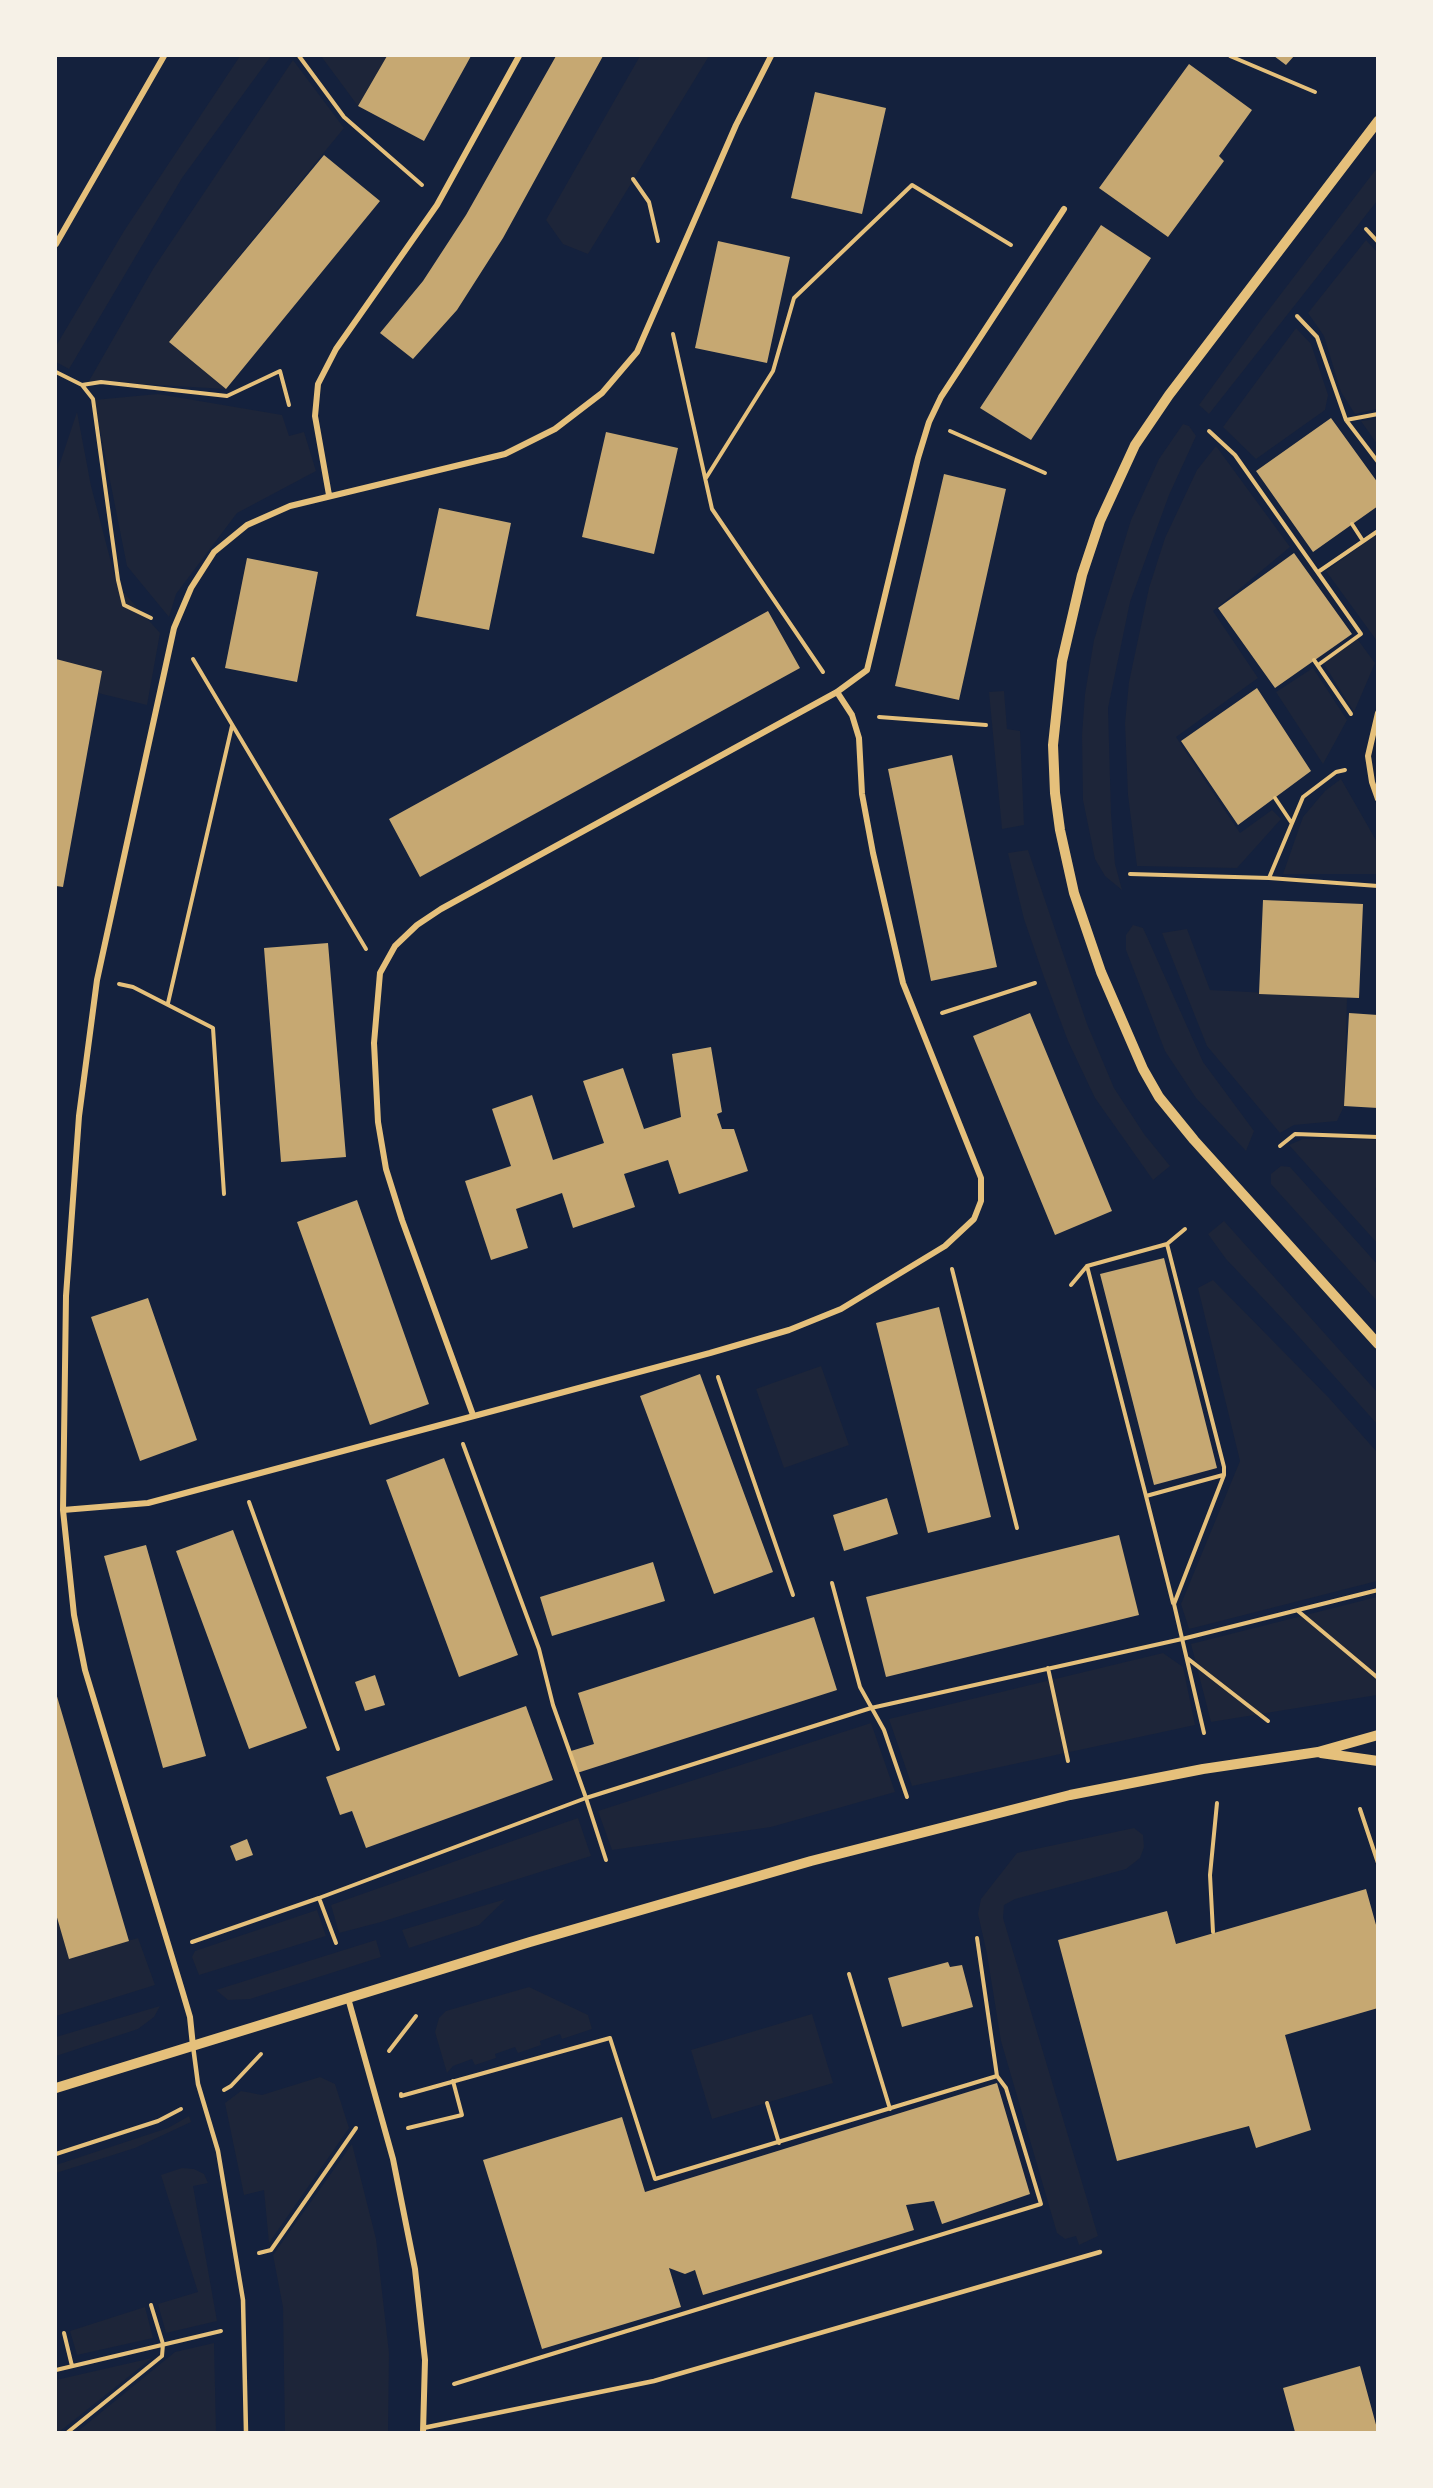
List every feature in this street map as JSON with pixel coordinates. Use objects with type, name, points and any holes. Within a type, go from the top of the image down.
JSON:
[{"type":"street","points":[[56,244],[164,56]]},
{"type":"street","points":[[329,495],[315,416],[318,384],[336,349],[437,204],[519,56]]},
{"type":"street","points":[[194,2046],[190,2017],[85,1670],[74,1615],[63,1510],[66,1296],[79,1116],[98,980],[174,628],[191,588],[214,552],[247,525],[290,506],[329,495],[505,454],[555,429],[602,393],[637,352],[736,124],[771,56]]},
{"type":"street","points":[[1377,121],[1169,395],[1135,445],[1117,481],[1100,521],[1071,619],[1056,704],[1053,770],[1060,830],[1074,893],[1101,972],[1143,1069],[1159,1097],[1194,1140],[1377,1344]]},
{"type":"street","points":[[473,1416],[402,1220],[386,1169],[378,1122],[374,1043],[380,973],[395,946],[417,925],[441,909],[837,692],[867,670],[918,458],[929,422],[941,397],[1064,209]]},
{"type":"street","points":[[63,1510],[148,1503],[789,1330],[841,1309],[945,1246],[974,1219],[981,1201],[981,1178],[903,983],[862,794],[859,738],[852,715],[837,692]]},
{"type":"street","points":[[1377,713],[1368,756],[1377,799]]},
{"type":"street","points":[[58,2086],[624,1914],[992,1813],[1150,1779],[1318,1752],[1377,1735]]},
{"type":"street","points":[[1318,1752],[1377,1761]]},
{"type":"street","points":[[348,1998],[393,2159],[415,2269],[425,2360],[423,2430]]},
{"type":"lane","points":[[194,2046],[198,2084],[218,2151],[236,2257],[245,2326],[246,2433]]},
{"type":"lane","points":[[423,2430],[654,2381],[1100,2252]]},
{"type":"path","points":[[299,56],[344,117],[424,187]]},
{"type":"path","points":[[1230,56],[1315,92]]},
{"type":"path","points":[[633,179],[649,202],[660,248],[664,292],[712,509],[837,692]]},
{"type":"path","points":[[706,479],[773,371],[794,298],[912,186],[1032,258]]},
{"type":"path","points":[[1366,229],[1377,242]]},
{"type":"path","points":[[1298,316],[1317,337],[1346,420],[1377,462]]},
{"type":"path","points":[[82,384],[101,382],[227,396],[280,371]]},
{"type":"path","points":[[56,372],[82,384],[93,399],[118,579],[124,605],[174,628],[380,973]]},
{"type":"path","points":[[1346,420],[1377,414]]},
{"type":"path","points":[[929,422],[1045,473]]},
{"type":"path","points":[[1209,431],[1235,455],[1361,634],[1318,665]]},
{"type":"path","points":[[1352,525],[1363,541]]},
{"type":"path","points":[[1318,572],[1377,531]]},
{"type":"path","points":[[1314,660],[1357,723],[1372,733]]},
{"type":"path","points":[[852,715],[986,725]]},
{"type":"path","points":[[168,1003],[232,726]]},
{"type":"path","points":[[1269,878],[1303,796],[1336,771],[1369,767]]},
{"type":"path","points":[[1275,798],[1291,822]]},
{"type":"path","points":[[1130,874],[1269,878],[1377,886]]},
{"type":"path","points":[[98,980],[134,987],[213,1028],[224,1194]]},
{"type":"path","points":[[918,1020],[1035,983]]},
{"type":"path","points":[[1280,1146],[1295,1134],[1377,1137]]},
{"type":"path","points":[[1071,1285],[1087,1266],[1167,1244],[1185,1229]]},
{"type":"path","points":[[1167,1244],[1224,1467],[1224,1475],[1174,1604]]},
{"type":"path","points":[[945,1246],[1017,1528]]},
{"type":"path","points":[[1087,1266],[1174,1604],[1204,1733]]},
{"type":"path","points":[[710,1353],[793,1595]]},
{"type":"path","points":[[455,1420],[538,1649],[553,1705],[606,1860]]},
{"type":"path","points":[[1146,1496],[1224,1475]]},
{"type":"path","points":[[241,1479],[338,1749]]},
{"type":"path","points":[[832,1583],[860,1687],[884,1730],[907,1797]]},
{"type":"path","points":[[170,1950],[320,1898],[586,1798],[871,1708],[1182,1639],[1377,1590]]},
{"type":"path","points":[[1297,1611],[1377,1678]]},
{"type":"path","points":[[1187,1658],[1268,1721]]},
{"type":"path","points":[[1048,1668],[1068,1761]]},
{"type":"path","points":[[1213,1932],[1210,1875],[1217,1803]]},
{"type":"path","points":[[1360,1809],[1377,1863]]},
{"type":"path","points":[[320,1898],[336,1943]]},
{"type":"path","points":[[454,2384],[1041,2204],[1006,2088],[997,2076],[977,1938]]},
{"type":"path","points":[[849,1974],[890,2109]]},
{"type":"path","points":[[392,2063],[387,2052],[416,2016]]},
{"type":"path","points":[[398,2085],[401,2096],[610,2038],[655,2179],[997,2076]]},
{"type":"path","points":[[56,2154],[158,2121],[223,2090],[240,2075]]},
{"type":"path","points":[[407,2128],[462,2115],[453,2081]]},
{"type":"path","points":[[767,2103],[779,2143]]},
{"type":"path","points":[[236,2257],[271,2250],[356,2128]]},
{"type":"path","points":[[68,2433],[162,2356],[163,2344],[152,2305]]},
{"type":"path","points":[[56,2370],[245,2326]]},
{"type":"path","points":[[64,2333],[72,2366]]},
{"type":"shaded area","points":[[240,56],[271,56],[182,178],[69,369],[56,362],[56,346],[124,231]]},
{"type":"shaded area","points":[[321,56],[387,56],[358,106]]},
{"type":"shaded area","points":[[640,56],[709,56],[588,254],[563,244],[546,220]]},
{"type":"shaded area","points":[[293,60],[344,128],[169,342],[226,389],[89,381],[153,269]]},
{"type":"shaded area","points":[[1377,168],[1377,201],[1209,414],[1199,405]]},
{"type":"shaded area","points":[[1366,240],[1377,252],[1377,409],[1355,414],[1341,392],[1324,336],[1308,313]]},
{"type":"shaded area","points":[[1296,328],[1311,344],[1328,395],[1325,410],[1256,459],[1223,427]]},
{"type":"shaded area","points":[[158,394],[282,415],[289,436],[304,432],[316,471],[237,513],[176,594],[169,617],[127,566],[94,400]]},
{"type":"shaded area","points":[[77,412],[91,486],[117,585],[160,633],[147,705],[98,693],[102,671],[56,659],[56,475]]},
{"type":"shaded area","points":[[1378,419],[1377,444],[1361,421]]},
{"type":"shaded area","points":[[1183,424],[1189,426],[1196,436],[1169,495],[1130,602],[1108,708],[1111,814],[1115,864],[1122,890],[1105,876],[1095,859],[1083,800],[1082,735],[1085,694],[1094,640],[1131,520],[1159,459]]},
{"type":"shaded area","points":[[1216,446],[1290,547],[1213,611],[1258,678],[1176,737],[1240,833],[1272,810],[1281,819],[1237,868],[1137,866],[1128,795],[1125,723],[1129,682],[1149,588],[1165,538],[1197,470]]},
{"type":"shaded area","points":[[1377,534],[1377,641],[1326,571]]},
{"type":"shaded area","points":[[1355,636],[1375,663],[1354,712],[1322,661]]},
{"type":"shaded area","points":[[1313,668],[1347,720],[1323,764],[1276,692]]},
{"type":"shaded area","points":[[1004,691],[1007,729],[1020,731],[1024,825],[1002,829],[989,692]]},
{"type":"shaded area","points":[[1341,779],[1377,842],[1377,874],[1283,874],[1303,817],[1325,791]]},
{"type":"shaded area","points":[[1028,850],[1087,1024],[1114,1088],[1144,1134],[1170,1166],[1153,1180],[1095,1098],[1068,1041],[1024,919],[1008,853]]},
{"type":"shaded area","points":[[1133,925],[1143,928],[1203,1062],[1254,1131],[1246,1151],[1196,1098],[1165,1051],[1126,950],[1126,935]]},
{"type":"shaded area","points":[[1187,929],[1210,990],[1347,997],[1344,1106],[1337,1121],[1294,1125],[1280,1133],[1207,1046],[1162,933]]},
{"type":"shaded area","points":[[1303,1139],[1377,1140],[1377,1186],[1375,1189],[1377,1192],[1377,1243],[1289,1145]]},
{"type":"shaded area","points":[[1281,1166],[1290,1167],[1377,1264],[1377,1301],[1271,1184],[1271,1174]]},
{"type":"shaded area","points":[[1224,1221],[1377,1392],[1377,1424],[1226,1259],[1208,1234]]},
{"type":"shaded area","points":[[1213,1280],[1329,1398],[1377,1452],[1377,1581],[1189,1629],[1181,1604],[1240,1461],[1198,1288]]},
{"type":"shaded area","points":[[821,1366],[849,1445],[784,1468],[756,1389]]},
{"type":"shaded area","points":[[1377,1597],[1377,1695],[1211,1722],[1191,1644]]},
{"type":"shaded area","points":[[1163,1653],[1183,1667],[1195,1725],[912,1786],[889,1719]]},
{"type":"shaded area","points":[[871,1723],[895,1792],[771,1827],[612,1850],[598,1811]]},
{"type":"shaded area","points":[[578,1818],[591,1856],[339,1933],[331,1905]]},
{"type":"shaded area","points":[[1134,1828],[1143,1835],[1144,1847],[1140,1858],[1126,1869],[1015,1899],[1004,1905],[1003,1918],[1098,2236],[1079,2245],[1076,2236],[1065,2239],[1057,2233],[1001,2041],[978,1914],[981,1899],[1017,1853]]},
{"type":"shaded area","points":[[506,1899],[479,1925],[409,1948],[402,1930]]},
{"type":"shaded area","points":[[317,1910],[326,1936],[199,1975],[192,1957],[195,1951]]},
{"type":"shaded area","points":[[56,1914],[69,1958],[138,1938],[155,1985],[56,2016]]},
{"type":"shaded area","points":[[376,1940],[381,1957],[250,1999],[228,2000],[216,1990]]},
{"type":"shaded area","points":[[529,1987],[588,2015],[592,2029],[562,2039],[560,2034],[540,2041],[541,2045],[518,2053],[515,2047],[495,2054],[496,2058],[475,2065],[472,2059],[453,2066],[447,2073],[435,2032],[439,2018],[446,2011]]},
{"type":"shaded area","points":[[160,2006],[154,2017],[138,2029],[56,2056],[56,2037]]},
{"type":"shaded area","points":[[812,2014],[833,2083],[712,2119],[691,2050]]},
{"type":"shaded area","points":[[320,2077],[335,2084],[349,2128],[269,2243],[264,2190],[244,2195],[225,2103],[241,2091],[262,2095]]},
{"type":"shaded area","points":[[189,2116],[191,2122],[135,2148],[56,2173],[56,2165],[168,2128]]},
{"type":"shaded area","points":[[352,2144],[376,2239],[389,2353],[388,2432],[285,2432],[283,2307],[273,2255]]},
{"type":"shaded area","points":[[182,2168],[194,2169],[204,2174],[208,2183],[193,2186],[217,2321],[166,2333],[158,2304],[198,2292],[161,2175]]},
{"type":"shaded area","points":[[145,2307],[153,2338],[77,2355],[70,2331]]},
{"type":"shaded area","points":[[214,2343],[216,2432],[77,2432],[175,2352]]},
{"type":"shaded area","points":[[152,2358],[59,2432],[56,2432],[56,2380]]},
{"type":"building","points":[[387,56],[471,56],[424,141],[358,106]]},
{"type":"building","points":[[556,56],[603,56],[503,238],[457,310],[413,359],[380,333],[423,281],[466,215]]},
{"type":"building","points":[[1274,56],[1294,56],[1286,65]]},
{"type":"building","points":[[1189,64],[1252,110],[1219,156],[1224,161],[1168,237],[1099,188]]},
{"type":"building","points":[[815,92],[886,108],[862,214],[791,198]]},
{"type":"building","points":[[324,155],[380,201],[226,389],[169,342]]},
{"type":"building","points":[[1101,225],[1151,258],[1031,440],[980,408]]},
{"type":"building","points":[[718,241],[790,257],[767,363],[695,348]]},
{"type":"building","points":[[1331,418],[1378,483],[1378,506],[1313,552],[1256,471]]},
{"type":"building","points":[[606,432],[678,448],[654,554],[582,537]]},
{"type":"building","points":[[944,474],[1006,489],[959,700],[895,686]]},
{"type":"building","points":[[439,508],[511,523],[489,630],[416,616]]},
{"type":"building","points":[[1294,553],[1352,634],[1275,688],[1218,608]]},
{"type":"building","points":[[247,558],[318,572],[297,682],[225,668]]},
{"type":"building","points":[[768,611],[800,668],[420,877],[389,819]]},
{"type":"building","points":[[56,659],[102,671],[63,887],[56,886]]},
{"type":"building","points":[[1257,688],[1311,771],[1238,825],[1181,741]]},
{"type":"building","points":[[952,755],[997,967],[931,981],[888,769]]},
{"type":"building","points":[[1263,900],[1363,904],[1359,998],[1259,994]]},
{"type":"building","points":[[328,943],[346,1157],[281,1162],[264,948]]},
{"type":"building","points":[[1030,1013],[1112,1211],[1055,1235],[973,1036]]},
{"type":"building","points":[[1349,1013],[1378,1015],[1378,1108],[1344,1106]]},
{"type":"building","points":[[711,1047],[722,1112],[717,1114],[722,1129],[734,1129],[748,1171],[679,1194],[668,1160],[624,1174],[635,1207],[573,1228],[562,1193],[516,1209],[528,1248],[491,1260],[465,1181],[511,1166],[492,1109],[532,1095],[553,1160],[604,1143],[583,1081],[623,1068],[644,1129],[681,1117],[672,1054]]},
{"type":"building","points":[[357,1200],[429,1404],[370,1425],[297,1222]]},
{"type":"building","points":[[1164,1258],[1217,1468],[1154,1485],[1100,1274]]},
{"type":"building","points":[[148,1298],[197,1440],[140,1461],[91,1317]]},
{"type":"building","points":[[939,1307],[991,1517],[928,1533],[876,1323]]},
{"type":"building","points":[[700,1374],[773,1572],[714,1594],[640,1396]]},
{"type":"building","points":[[444,1458],[518,1655],[459,1677],[386,1480]]},
{"type":"building","points":[[887,1498],[898,1534],[844,1551],[833,1515]]},
{"type":"building","points":[[233,1530],[307,1728],[249,1749],[176,1551]]},
{"type":"building","points":[[1119,1535],[1139,1615],[886,1677],[866,1597]]},
{"type":"building","points":[[146,1545],[206,1756],[163,1768],[104,1556]]},
{"type":"building","points":[[653,1562],[665,1601],[552,1636],[540,1597]]},
{"type":"building","points":[[814,1617],[837,1690],[577,1773],[571,1751],[594,1744],[578,1693]]},
{"type":"building","points":[[375,1675],[385,1705],[365,1711],[355,1682]]},
{"type":"building","points":[[56,1693],[129,1941],[69,1959],[56,1914]]},
{"type":"building","points":[[526,1706],[553,1780],[366,1848],[352,1811],[340,1815],[326,1777]]},
{"type":"building","points":[[247,1839],[253,1855],[236,1861],[230,1846]]},
{"type":"building","points":[[1366,1889],[1378,1932],[1378,2008],[1285,2035],[1311,2130],[1256,2148],[1249,2126],[1117,2161],[1058,1940],[1167,1911],[1176,1944]]},
{"type":"building","points":[[948,1962],[950,1967],[962,1965],[973,2007],[902,2027],[888,1978]]},
{"type":"building","points":[[997,2083],[1030,2194],[942,2224],[934,2201],[906,2205],[914,2230],[703,2295],[695,2270],[685,2274],[669,2268],[681,2307],[542,2349],[483,2160],[622,2117],[645,2192]]},
{"type":"building","points":[[1360,2366],[1378,2432],[1295,2432],[1283,2388]]}]
